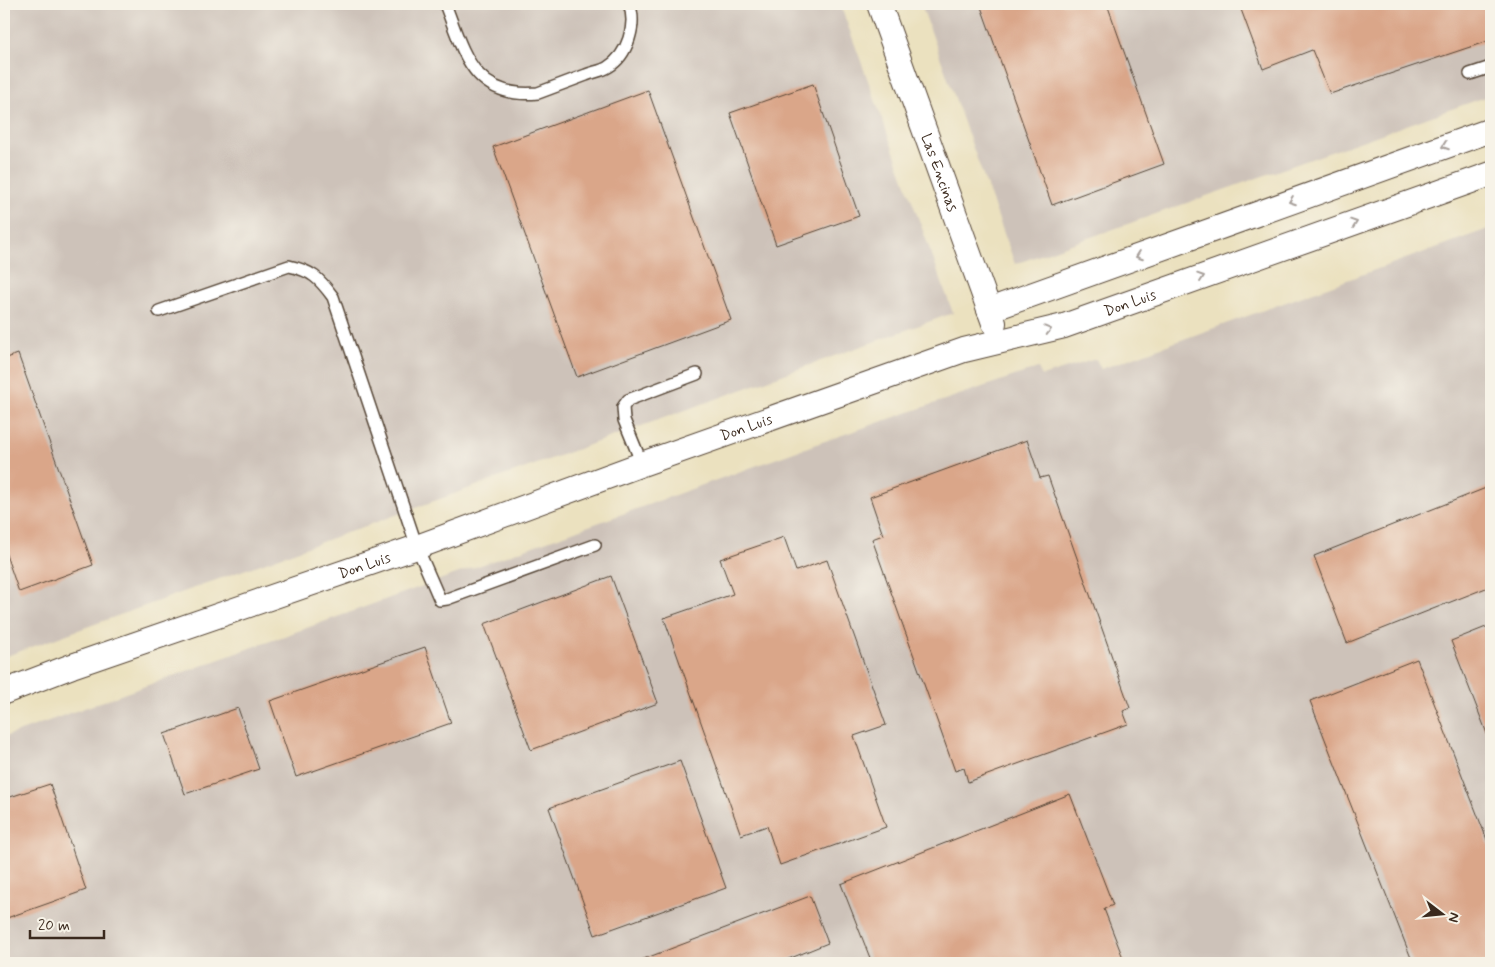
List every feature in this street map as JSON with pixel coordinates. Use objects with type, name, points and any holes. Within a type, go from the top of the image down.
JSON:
[{"type":"street","name":"Las Encinas","points":[[879,4],[1000,341]]},
{"type":"street","points":[[989,310],[1491,130]]},
{"type":"street","name":"Don Luis","points":[[4,692],[72,666],[417,546],[964,350],[1064,326],[1491,174]]},
{"type":"lane","points":[[445,4],[468,61],[477,74],[503,90],[526,94],[538,93],[608,67],[618,58],[630,35],[632,10],[629,4]]},
{"type":"lane","points":[[1470,74],[1491,67]]},
{"type":"lane","points":[[159,311],[290,266],[304,269],[319,278],[333,296],[417,546],[440,600],[595,545]]},
{"type":"lane","points":[[642,464],[624,420],[623,406],[628,400],[697,374]]},
{"type":"shaded area","points":[[4,4],[840,4],[953,313],[4,657]]},
{"type":"shaded area","points":[[921,4],[1491,4],[1491,95],[1015,264]]},
{"type":"shaded area","points":[[1491,228],[1491,963],[4,963],[4,737],[822,442],[1038,368],[1042,376],[1096,359],[1101,369]]},
{"type":"building","points":[[980,4],[1107,4],[1164,164],[1052,205]]},
{"type":"building","points":[[1239,4],[1491,4],[1491,40],[1330,94],[1312,50],[1263,69]]},
{"type":"building","points":[[813,84],[859,216],[776,245],[730,113]]},
{"type":"building","points":[[648,90],[731,320],[577,377],[493,147]]},
{"type":"building","points":[[18,354],[93,565],[19,592],[4,549],[4,359]]},
{"type":"building","points":[[1027,440],[1040,478],[1048,476],[1130,708],[1123,711],[1128,724],[968,782],[964,768],[955,771],[872,539],[883,535],[870,497]]},
{"type":"building","points":[[1491,486],[1491,586],[1347,643],[1314,556]]},
{"type":"building","points":[[784,537],[796,571],[827,560],[886,725],[854,736],[886,827],[780,865],[767,826],[741,835],[664,618],[733,594],[720,559]]},
{"type":"building","points":[[611,576],[658,703],[531,750],[484,624]]},
{"type":"building","points":[[1491,625],[1491,744],[1451,641]]},
{"type":"building","points":[[425,647],[451,723],[296,777],[270,701]]},
{"type":"building","points":[[1417,659],[1491,850],[1491,963],[1413,963],[1310,701]]},
{"type":"building","points":[[238,708],[259,769],[185,794],[164,734]]},
{"type":"building","points":[[680,761],[726,888],[595,935],[549,808]]},
{"type":"building","points":[[50,784],[86,890],[4,919],[4,799]]},
{"type":"building","points":[[1070,794],[1113,905],[1104,909],[1125,963],[872,963],[841,884]]},
{"type":"building","points":[[810,896],[828,943],[786,960],[788,963],[633,963]]}]
